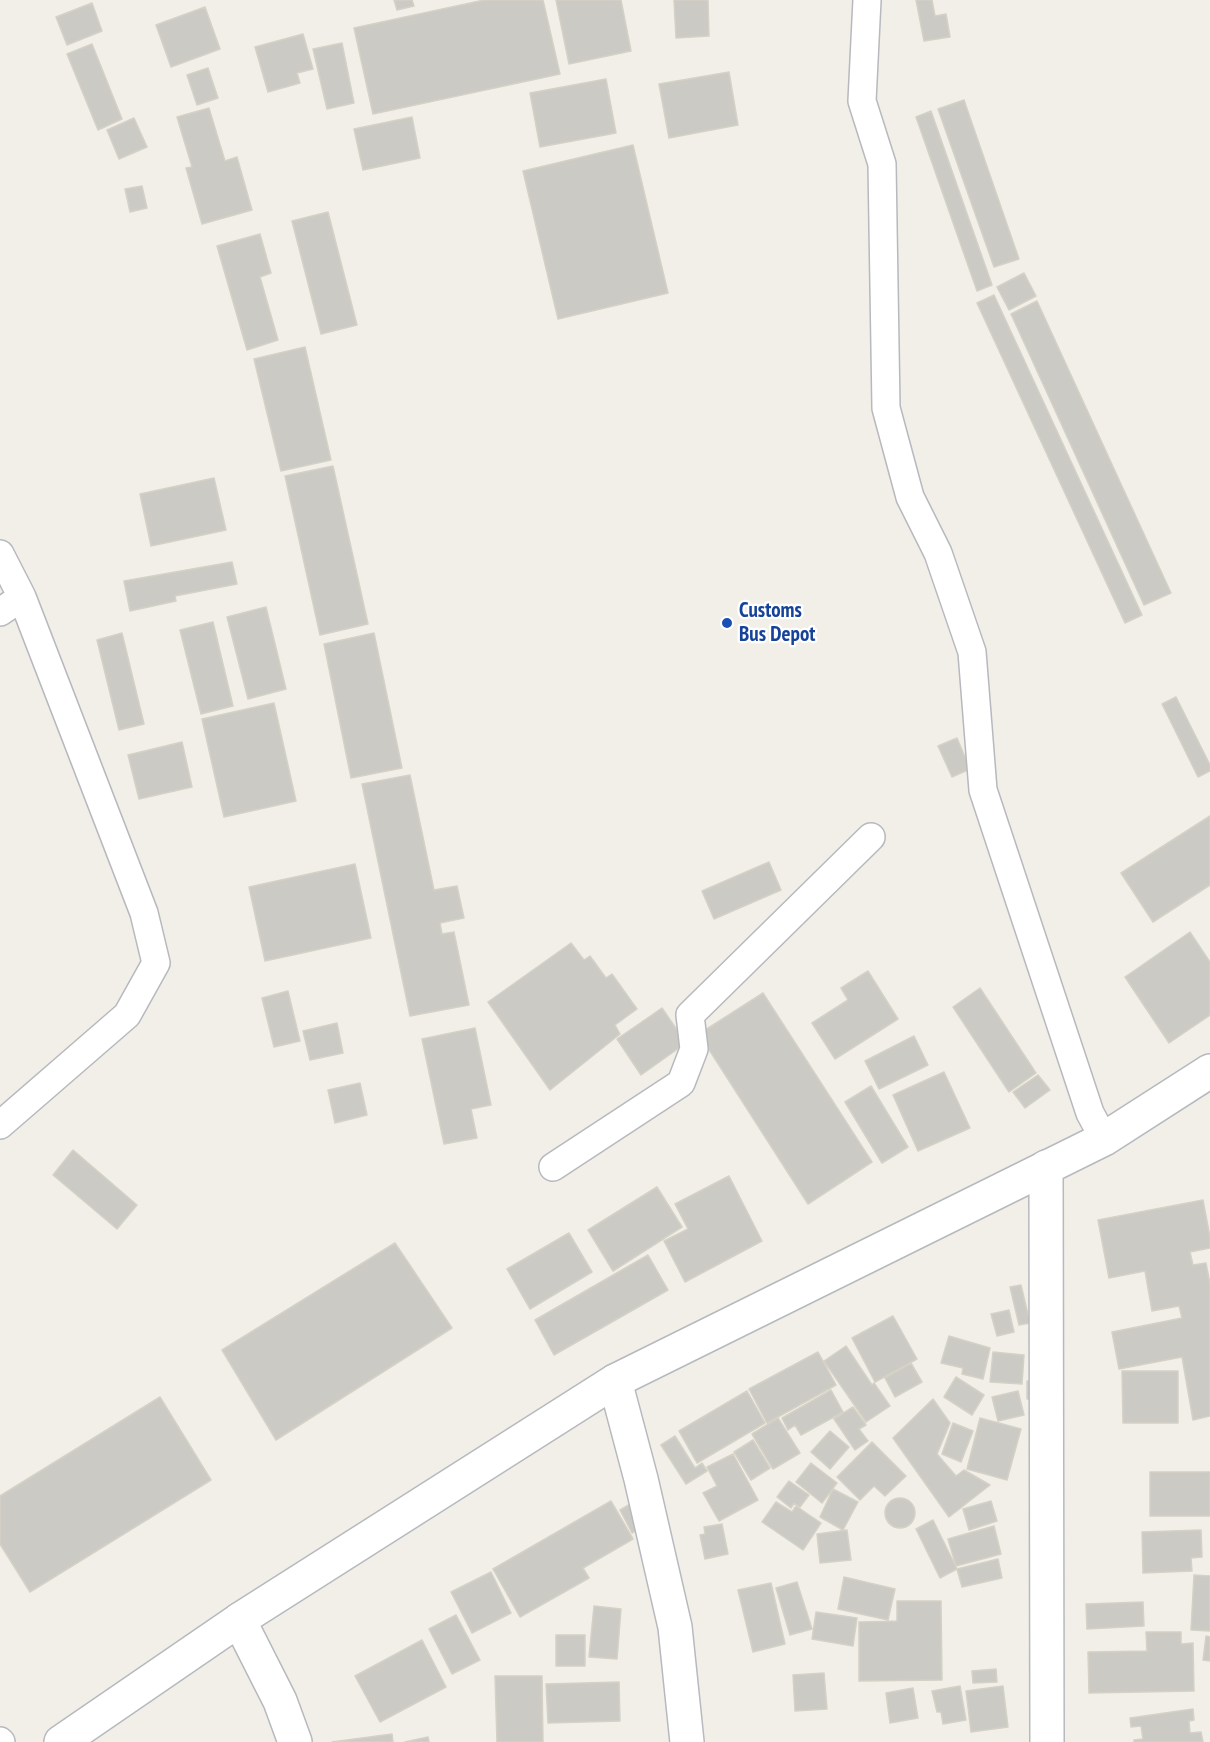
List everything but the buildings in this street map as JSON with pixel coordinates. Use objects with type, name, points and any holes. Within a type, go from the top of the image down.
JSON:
[{"type":"street","points":[[61,1742],[239,1620],[615,1381],[1104,1139],[1210,1071]]},
{"type":"street","points":[[1046,1167],[1047,1742]]},
{"type":"street","points":[[615,1381],[642,1479],[675,1627],[687,1742]]},
{"type":"street","points":[[239,1620],[280,1701],[295,1742]]},
{"type":"lane","points":[[867,0],[862,101],[882,164],[886,408],[910,497],[938,553],[972,652],[983,790],[1090,1113],[1104,1139]]},
{"type":"lane","points":[[0,554],[11,605],[144,913],[156,963],[127,1015],[0,1125]]},
{"type":"lane","points":[[553,1167],[681,1083],[694,1049],[690,1015],[871,837]]},
{"type":"place","name":"Customs Bus Depot","points":[[727,623]]}]
